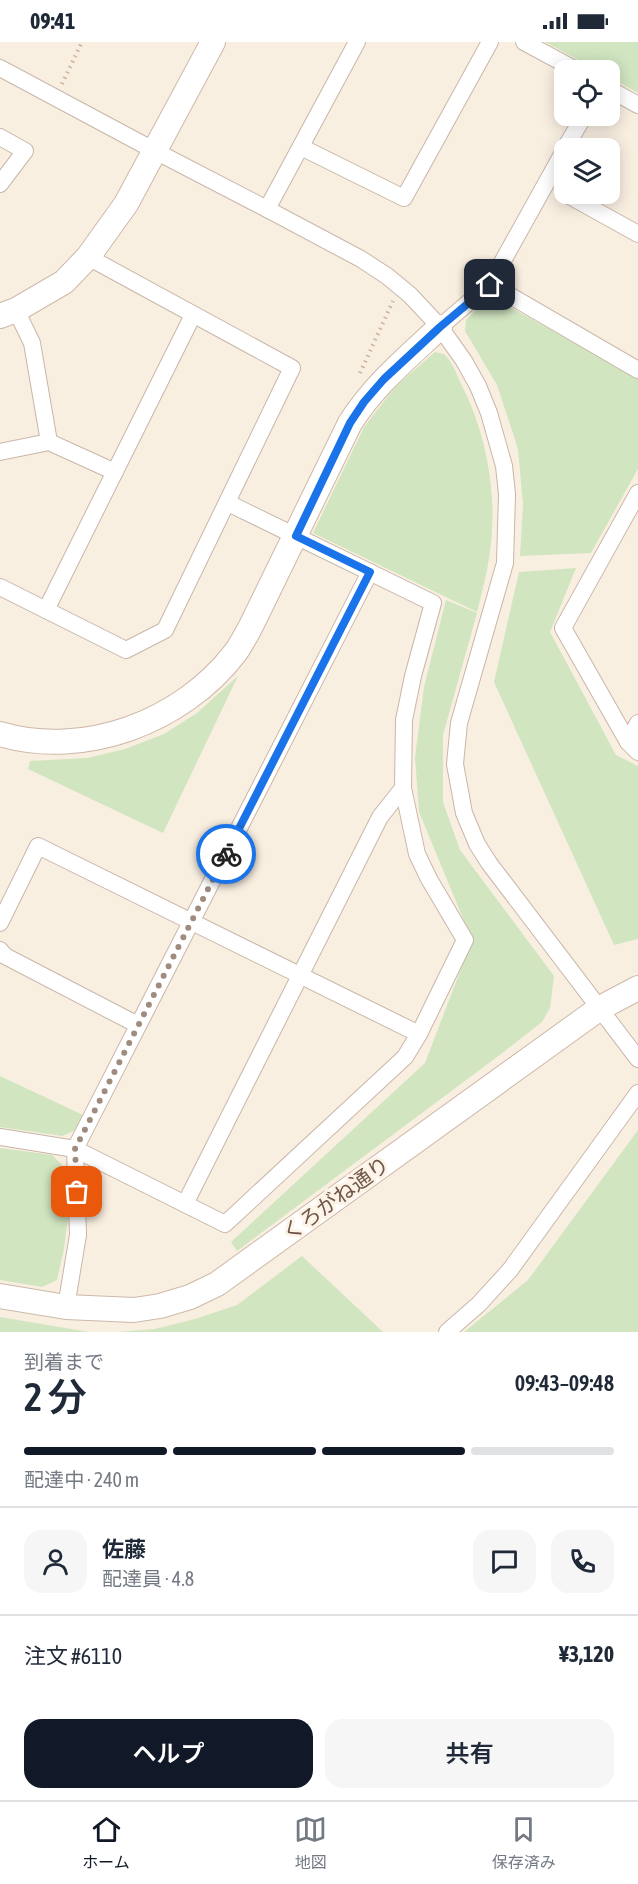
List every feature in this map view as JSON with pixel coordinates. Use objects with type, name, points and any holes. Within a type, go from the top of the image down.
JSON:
[{"type":"street","points":[[49,442],[32,343],[8,313],[64,282],[88,257],[126,204],[150,148],[213,42]]},
{"type":"street","points":[[267,208],[357,42]]},
{"type":"street","points":[[301,147],[404,198],[490,42]]},
{"type":"street","points":[[524,42],[557,60]]},
{"type":"street","points":[[0,68],[361,259],[410,295],[440,327],[464,361],[486,404],[504,466],[507,495],[505,563],[459,723],[455,764],[464,813],[477,844],[489,863],[638,1059]]},
{"type":"street","points":[[620,95],[638,105]]},
{"type":"street","points":[[0,137],[25,151],[0,184]]},
{"type":"street","points":[[0,734],[38,741],[95,738],[127,729],[159,715],[187,699],[212,678],[235,653],[251,626],[350,423],[364,402],[384,379],[440,327],[490,285],[554,170]]},
{"type":"street","points":[[547,183],[554,187]]},
{"type":"street","points":[[585,204],[638,234]]},
{"type":"street","points":[[0,587],[126,650],[165,630],[292,368],[88,257]]},
{"type":"street","points":[[490,285],[638,370]]},
{"type":"street","points":[[46,610],[193,315]]},
{"type":"street","points":[[0,452],[49,442],[115,472]]},
{"type":"street","points":[[633,747],[563,628],[638,493]]},
{"type":"street","points":[[0,1137],[75,1149],[225,1224],[405,1057],[419,1034],[465,939],[429,879],[417,854],[403,788],[404,720],[413,676],[434,603],[228,502]]},
{"type":"street","points":[[66,1307],[78,1235],[75,1149],[370,572]]},
{"type":"street","points":[[633,747],[638,723]]},
{"type":"street","points":[[185,1204],[380,817],[403,788]]},
{"type":"street","points":[[0,923],[38,846],[419,1034]]},
{"type":"street","points":[[0,950],[5,956],[138,1025]]},
{"type":"street","name":"くろがね通り","points":[[0,1296],[66,1307],[134,1310],[160,1306],[190,1297],[218,1284],[600,1008],[638,988]]},
{"type":"street","points":[[447,1332],[479,1304],[510,1270],[638,1093]]},
{"type":"path","points":[[56,98],[82,42]]},
{"type":"path","points":[[358,377],[394,299]]},
{"type":"green space","points":[[545,42],[638,42],[638,93],[620,83],[620,60],[578,60]]},
{"type":"green space","points":[[486,300],[501,302],[638,378],[638,469],[591,553],[520,556],[523,505],[518,449],[497,385],[465,331],[466,320]]},
{"type":"green space","points":[[435,352],[444,354],[450,361],[470,403],[482,438],[490,475],[491,540],[487,571],[477,612],[313,533],[364,427],[396,386]]},
{"type":"green space","points":[[576,568],[550,632],[616,755],[638,766],[638,939],[614,945],[494,682],[519,572]]},
{"type":"green space","points":[[446,600],[477,613],[443,735],[443,802],[460,850],[554,976],[550,1008],[542,1022],[501,1054],[237,1251],[231,1242],[425,1063],[472,940],[419,812],[415,757],[424,687]]},
{"type":"green space","points":[[238,676],[163,833],[28,769],[30,761],[87,758],[125,749],[164,734],[197,713]]},
{"type":"green space","points":[[0,1076],[83,1115],[74,1131],[62,1136],[0,1127]]},
{"type":"green space","points":[[638,1130],[638,1332],[464,1332],[528,1280]]},
{"type":"green space","points":[[0,1148],[52,1155],[65,1168],[68,1217],[64,1249],[57,1280],[42,1287],[0,1280]]},
{"type":"green space","points":[[302,1256],[383,1332],[117,1332],[155,1329],[237,1305]]},
{"type":"green space","points":[[0,1317],[89,1332],[0,1332]]},
{"type":"way so far","points":[[77,1192],[75,1149],[226,854]]},
{"type":"route","points":[[226,854],[370,572],[296,536],[350,423],[364,402],[384,379],[490,285]]}]
